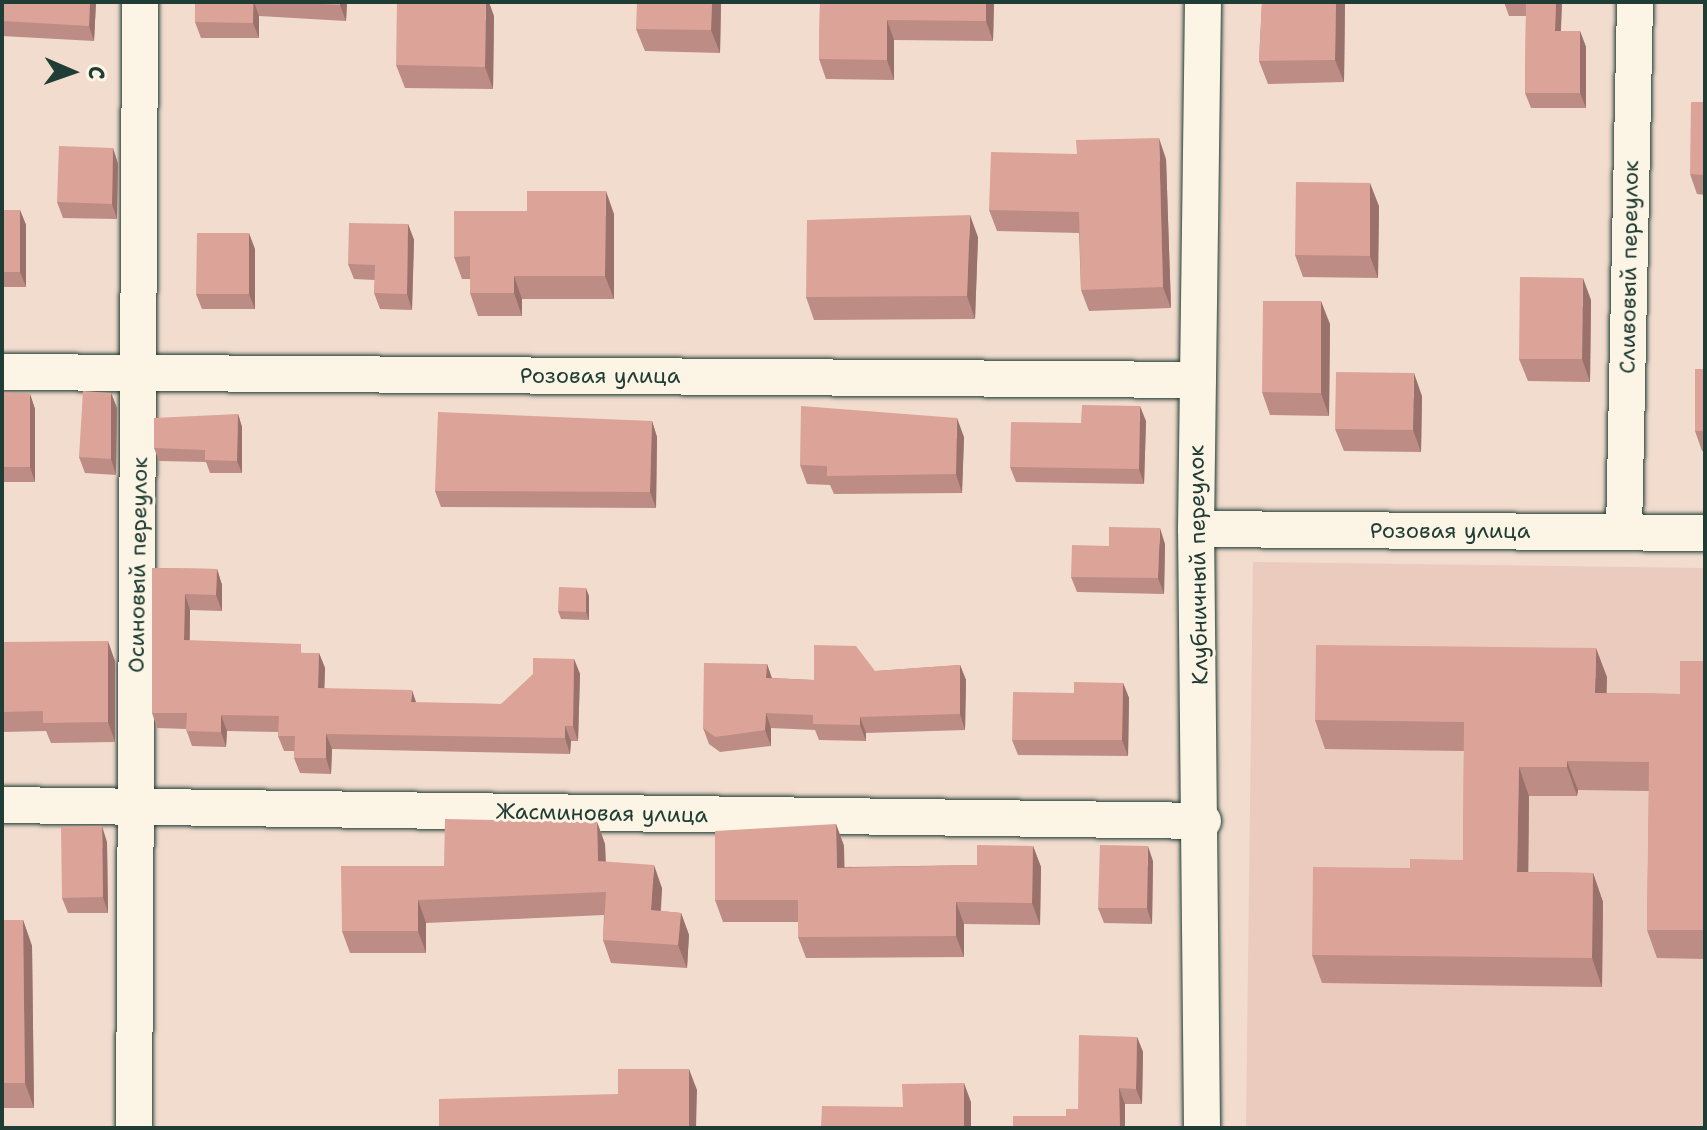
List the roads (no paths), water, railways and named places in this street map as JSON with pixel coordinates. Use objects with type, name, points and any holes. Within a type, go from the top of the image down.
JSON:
[{"type":"street","name":"Осиновый переулок","points":[[134,1128],[141,373],[140,2]]},
{"type":"street","name":"Клубничный переулок","points":[[1202,1128],[1203,821],[1196,529],[1203,2]]},
{"type":"street","name":"Сливовый переулок","points":[[1624,532],[1635,2]]},
{"type":"street","name":"Розовая улица","points":[[2,372],[1198,380]]},
{"type":"street","name":"Розовая улица","points":[[1196,529],[1705,533]]},
{"type":"street","name":"Жасминовая улица","points":[[2,805],[1203,821]]}]
